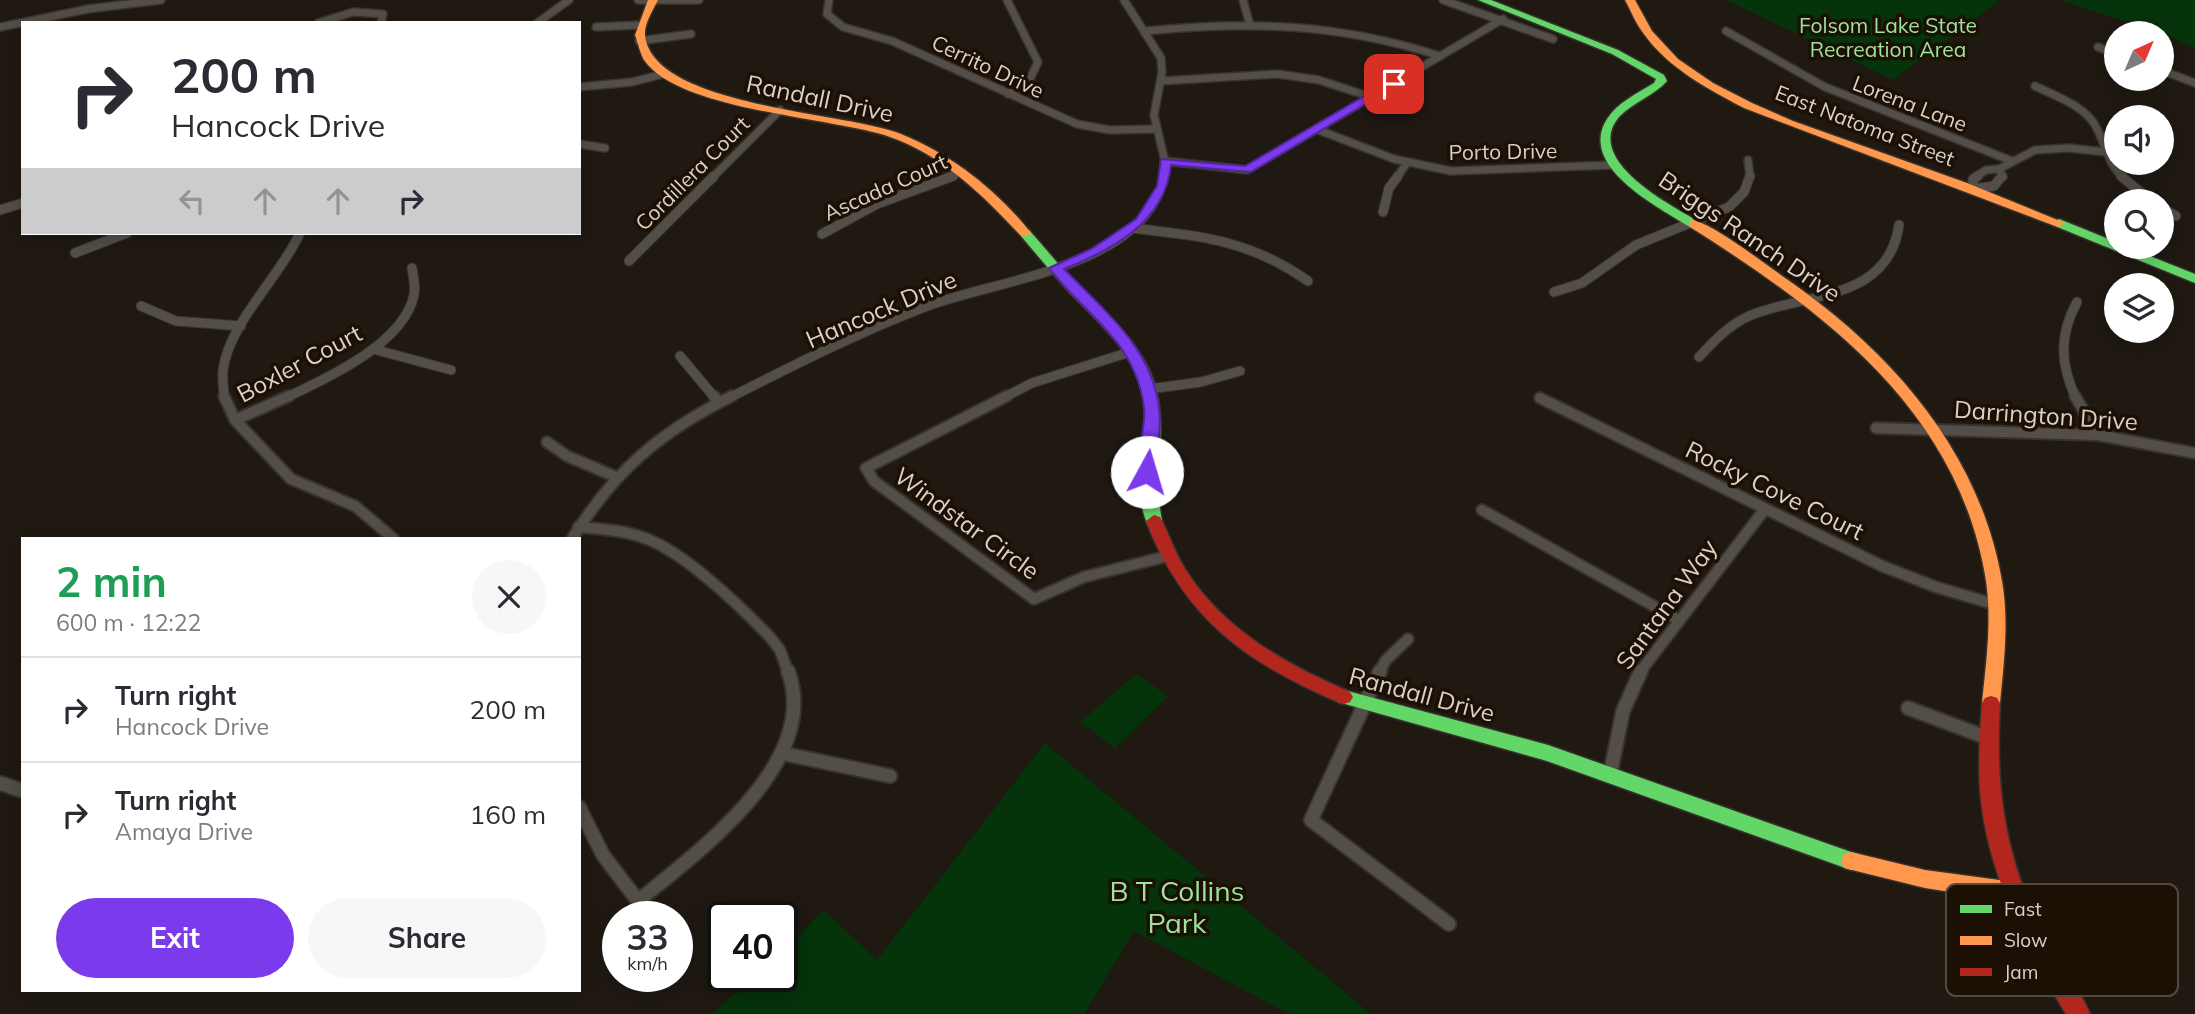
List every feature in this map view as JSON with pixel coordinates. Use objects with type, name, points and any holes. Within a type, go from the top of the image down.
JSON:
[{"type":"street","points":[[29,21],[88,9],[160,0]]},
{"type":"street","points":[[540,21],[569,0]]},
{"type":"street","points":[[638,0],[699,0]]},
{"type":"street","points":[[639,33],[653,0]]},
{"type":"street","name":"Cerrito Drive","points":[[829,0],[827,14],[838,25],[892,41],[1084,127],[1119,131],[1156,129]]},
{"type":"street","points":[[1007,0],[1038,62],[1029,81],[1007,94]]},
{"type":"street","name":"Hancock Drive","points":[[575,533],[614,477],[662,435],[719,402],[918,309],[1055,268],[1095,252],[1132,228],[1160,194],[1166,161],[1153,111],[1161,81],[1159,54],[1124,0]]},
{"type":"street","points":[[1243,0],[1248,22]]},
{"type":"street","points":[[1443,0],[1503,19],[1553,39]]},
{"type":"street","points":[[1483,0],[1627,57],[1660,77],[1662,81],[1657,86],[1610,122],[1605,143],[1613,165]]},
{"type":"street","name":"East Natoma Street","points":[[1630,0],[1643,27],[1661,47],[1707,82],[1788,120],[1973,188],[2195,279]]},
{"type":"street","points":[[329,21],[352,12],[383,14],[381,21]]},
{"type":"street","points":[[1166,161],[1247,170],[1503,19]]},
{"type":"street","points":[[1145,31],[1248,22],[1349,30],[1440,57]]},
{"type":"street","points":[[0,27],[21,23]]},
{"type":"street","points":[[596,27],[639,33],[691,34]]},
{"type":"street","name":"Lorena Lane","points":[[1726,30],[1825,88],[2012,161]]},
{"type":"street","name":"Randall Drive","points":[[639,33],[647,59],[663,74],[687,88],[716,99],[840,120],[886,132],[927,149],[963,172],[986,191],[1133,351],[1149,389],[1152,428],[1147,472],[1152,515],[1168,556],[1199,601],[1244,643],[1292,674],[1365,706],[1510,741],[1869,866],[1951,884]]},
{"type":"street","points":[[2098,47],[2104,49]]},
{"type":"street","points":[[581,87],[632,82],[663,74]]},
{"type":"street","points":[[1161,81],[1279,74],[1319,80],[1371,97]]},
{"type":"street","points":[[2174,75],[2195,83]]},
{"type":"street","points":[[2035,86],[2087,116],[2100,131],[2104,145]]},
{"type":"street","name":"Cordillera Court","points":[[629,261],[780,110]]},
{"type":"street","name":"Porto Drive","points":[[1316,130],[1407,163],[1451,171],[1613,165]]},
{"type":"street","points":[[581,144],[605,148]]},
{"type":"street","points":[[1999,169],[2003,177],[1994,186],[1973,188],[1973,179],[1986,170],[1999,169],[2028,152],[2053,148],[2104,152]]},
{"type":"street","points":[[1554,292],[1570,291],[1625,250],[1729,207],[1740,198],[1751,177],[1748,160]]},
{"type":"street","points":[[1383,212],[1389,188],[1407,163]]},
{"type":"street","name":"Briggs Ranch Drive","points":[[1613,165],[1641,190],[1808,299],[1872,354],[1935,430],[1976,509],[1988,547],[1997,605],[1988,738],[1988,797],[1996,838],[2011,884]]},
{"type":"street","name":"Ascada Court","points":[[821,234],[877,204],[963,172]]},
{"type":"street","points":[[2120,175],[2137,189]]},
{"type":"street","points":[[0,210],[21,204]]},
{"type":"street","points":[[1699,357],[1739,320],[1766,309],[1855,285],[1877,272],[1893,254],[1899,225]]},
{"type":"street","points":[[1132,228],[1251,246],[1276,257],[1308,281]]},
{"type":"street","points":[[75,253],[122,235]]},
{"type":"street","points":[[299,235],[291,253],[229,348],[223,370],[224,398],[235,421],[291,480],[355,506],[392,537]]},
{"type":"street","name":"Boxler Court","points":[[235,421],[328,377],[373,349],[398,325],[413,302],[416,289],[412,268]]},
{"type":"street","points":[[2077,302],[2063,330],[2063,362],[2075,398],[2098,435]]},
{"type":"street","points":[[141,306],[160,316],[188,323],[241,326]]},
{"type":"street","points":[[373,349],[451,370]]},
{"type":"street","name":"Windstar Circle","points":[[1133,351],[1032,383],[866,468],[874,481],[1034,599],[1084,577],[1168,556]]},
{"type":"street","points":[[680,356],[719,402]]},
{"type":"street","points":[[1149,389],[1201,382],[1240,371]]},
{"type":"street","name":"Rocky Cove Court","points":[[1540,398],[1900,574],[1997,605]]},
{"type":"street","name":"Darrington Drive","points":[[1875,428],[2098,435],[2195,453]]},
{"type":"street","points":[[547,442],[567,456],[614,477]]},
{"type":"street","name":"Santana Way","points":[[1610,775],[1623,711],[1644,663],[1765,509]]},
{"type":"street","points":[[1482,510],[1677,619]]},
{"type":"street","points":[[575,533],[630,532],[661,543],[674,551],[776,644],[788,665],[794,698],[789,734],[781,753],[742,810],[712,840],[638,901],[603,855],[581,811]]},
{"type":"street","points":[[1408,639],[1385,660],[1311,820],[1449,924]]},
{"type":"street","points":[[1908,708],[1988,738]]},
{"type":"street","points":[[781,753],[890,776]]},
{"type":"street","points":[[0,783],[21,790]]},
{"type":"street","name":"Briggs Ranch Drive","points":[[2068,996],[2079,1014]]},
{"type":"green space","name":"Folsom Lake State Recreation Area","points":[[1726,0],[2000,0],[1893,80]]},
{"type":"green space","points":[[2059,0],[2195,0],[2195,48],[2174,39],[2174,21],[2124,21]]},
{"type":"green space","points":[[1136,674],[1168,696],[1115,748],[1080,722]]},
{"type":"green space","name":"B T Collins Park","points":[[1045,743],[1371,1014],[1289,1014],[1134,931],[1084,1014],[711,1014],[737,992],[798,992],[798,937],[824,910],[877,960]]},
{"type":"traffic: fast","points":[[1483,0],[1615,52],[1660,77],[1662,81],[1658,85],[1626,105],[1611,121],[1605,137],[1608,153],[1617,168],[1631,182],[1694,224]]},
{"type":"traffic: fast","points":[[2059,223],[2195,279]]},
{"type":"traffic: fast","points":[[1025,233],[1068,283],[1122,338],[1140,365],[1151,398],[1150,489],[1154,521]]},
{"type":"traffic: fast","points":[[1344,697],[1548,753],[1851,861]]},
{"type":"traffic: slow","points":[[653,0],[640,35],[649,59],[672,78],[706,93],[748,105],[894,135],[949,164],[981,189],[1025,233]]},
{"type":"traffic: slow","points":[[1630,0],[1648,33],[1675,61],[1709,85],[1748,106],[2059,223]]},
{"type":"traffic: slow","points":[[1694,224],[1795,291],[1842,328],[1886,370],[1925,415],[1956,465],[1980,521],[1994,581],[1996,627],[1991,703]]},
{"type":"traffic: slow","points":[[1851,861],[1925,879],[1959,884]]},
{"type":"traffic: jam","points":[[1154,521],[1167,553],[1184,581],[1204,607],[1228,630],[1284,668],[1344,697]]},
{"type":"traffic: jam","points":[[1991,703],[1988,748],[1990,790],[1995,829],[2011,884]]},
{"type":"traffic: jam","points":[[2068,996],[2079,1014]]},
{"type":"route","points":[[1147,472],[1152,409],[1141,365],[1122,336],[1055,268],[1095,252],[1128,232],[1140,221],[1160,194],[1166,174],[1166,161],[1247,170],[1394,84]]}]
